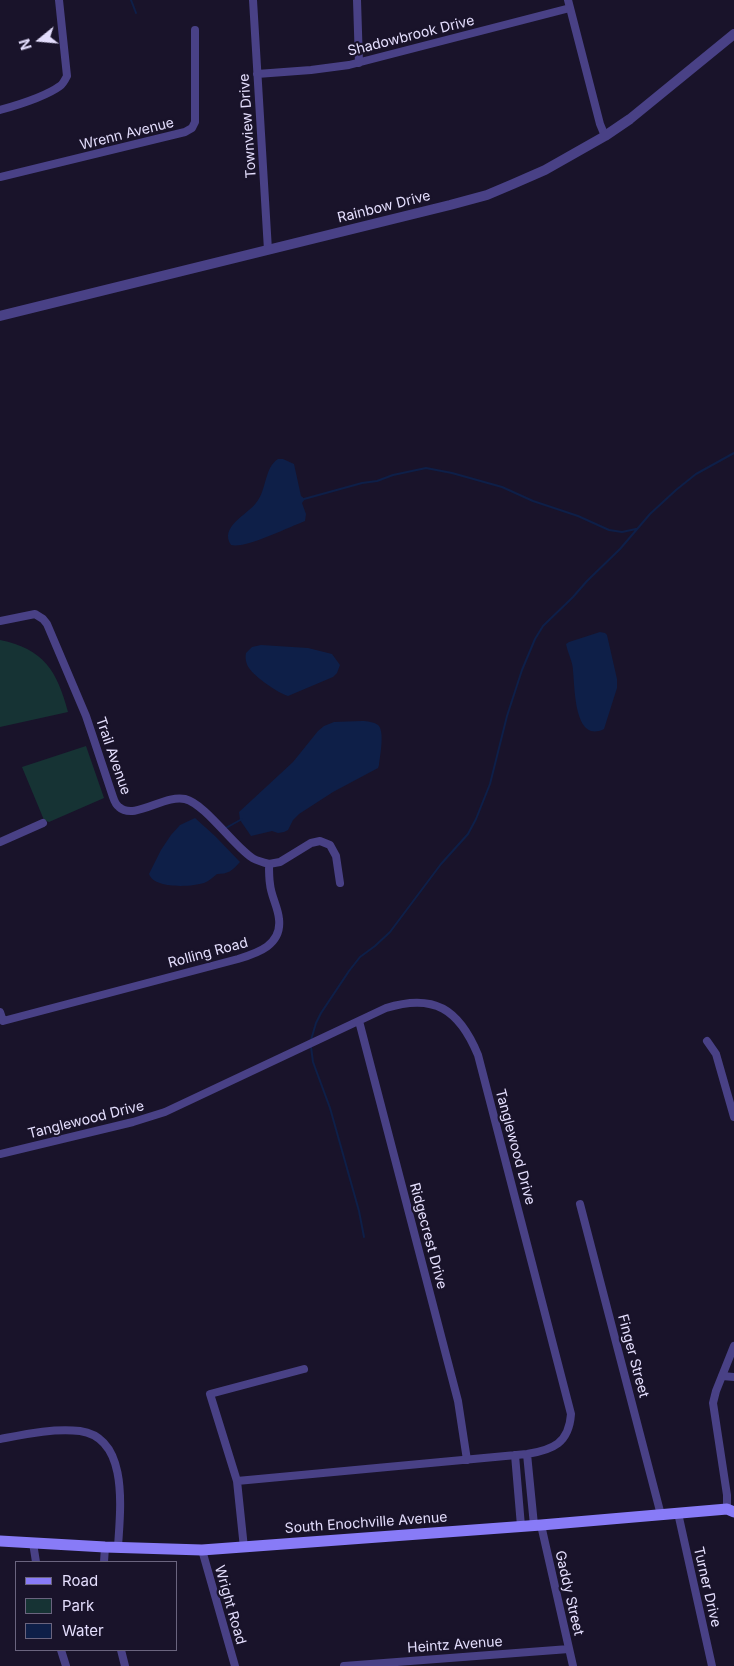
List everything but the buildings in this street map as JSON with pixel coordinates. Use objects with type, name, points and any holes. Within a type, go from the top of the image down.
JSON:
[{"type":"main road","name":"South Enochville Avenue","points":[[0,1541],[202,1550],[732,1510]]},
{"type":"street","points":[[0,110],[46,93],[61,85],[67,76],[59,0]]},
{"type":"street","name":"Townview Drive","points":[[253,0],[268,250]]},
{"type":"street","points":[[357,0],[359,63]]},
{"type":"street","points":[[569,4],[600,124],[605,136]]},
{"type":"street","name":"Shadowbrook Drive","points":[[257,74],[311,70],[359,63],[569,4]]},
{"type":"street","name":"Wrenn Avenue","points":[[0,177],[186,132],[192,128],[195,122],[195,30]]},
{"type":"street","name":"Rainbow Drive","points":[[0,316],[450,205],[487,194],[545,170],[605,136],[630,119],[734,34]]},
{"type":"street","name":"Trail Avenue","points":[[0,621],[35,614],[47,624],[86,716],[113,797],[119,807],[127,812],[175,798],[186,799],[199,806],[252,858],[269,864]]},
{"type":"street","points":[[0,842],[43,823]]},
{"type":"street","points":[[269,864],[280,862],[311,843],[320,841],[330,845],[336,856],[340,883]]},
{"type":"street","name":"Rolling Road","points":[[0,1012],[3,1021],[238,959],[267,948],[274,940],[278,931],[279,919],[270,885],[269,864]]},
{"type":"street","name":"Tanglewood Drive","points":[[0,1154],[134,1122],[165,1112],[386,1008],[402,1003],[420,1002],[438,1005],[457,1020],[471,1037],[478,1054],[571,1414],[570,1426],[565,1436],[557,1445],[544,1451],[527,1454],[237,1481]]},
{"type":"street","name":"Ridgecrest Drive","points":[[359,1021],[458,1401],[468,1460]]},
{"type":"street","points":[[707,1041],[716,1054],[734,1117]]},
{"type":"street","name":"Finger Street","points":[[580,1204],[661,1515]]},
{"type":"street","points":[[732,1510],[727,1495],[713,1403],[734,1346]]},
{"type":"street","points":[[244,1548],[237,1481],[210,1394],[304,1369]]},
{"type":"street","points":[[722,1376],[734,1377]]},
{"type":"street","points":[[0,1438],[44,1432],[82,1432],[95,1436],[106,1446],[118,1470],[120,1485],[118,1547]]},
{"type":"street","name":"Gaddy Street","points":[[527,1454],[538,1525],[573,1666]]},
{"type":"street","points":[[515,1455],[521,1526]]},
{"type":"street","name":"Turner Drive","points":[[678,1514],[712,1666]]},
{"type":"street","points":[[32,1543],[36,1561]]},
{"type":"street","points":[[104,1547],[104,1561]]},
{"type":"street","name":"Wright Road","points":[[202,1550],[235,1666]]},
{"type":"street","name":"Heintz Avenue","points":[[344,1666],[569,1648]]},
{"type":"street","points":[[61,1651],[66,1666]]},
{"type":"street","points":[[120,1651],[125,1666]]},
{"type":"green space","points":[[0,640],[28,649],[46,664],[59,685],[68,712],[0,727]]},
{"type":"green space","points":[[86,746],[104,798],[49,822],[44,820],[22,767]]},
{"type":"water","points":[[278,459],[294,464],[301,496],[305,499],[302,503],[306,514],[305,521],[256,541],[231,545],[228,539],[231,527],[260,498],[270,468]]},
{"type":"water","points":[[600,632],[607,635],[617,679],[617,688],[604,729],[594,732],[587,729],[578,712],[573,668],[566,644]]},
{"type":"water","points":[[261,645],[308,648],[332,654],[340,665],[333,677],[288,696],[256,676],[248,666],[246,653],[252,647]]},
{"type":"water","points":[[362,721],[375,723],[380,728],[382,744],[378,768],[333,792],[299,814],[293,820],[288,830],[278,833],[272,831],[251,836],[240,820],[239,812],[293,762],[324,726],[334,722]]},
{"type":"water","points":[[195,818],[240,862],[230,871],[217,874],[206,882],[198,884],[174,886],[152,879],[149,874],[171,835],[180,825]]},
{"type":"waterway","points":[[131,0],[136,13]]},
{"type":"waterway","points":[[311,1040],[321,1013],[349,971],[360,957],[390,932],[441,864],[468,834],[490,784],[507,716],[522,670],[535,639],[543,626],[620,549],[650,514],[676,490],[696,474],[734,453]]},
{"type":"waterway","points":[[304,499],[426,468],[502,487],[609,530],[622,532],[636,529]]},
{"type":"waterway","points":[[224,829],[242,819]]},
{"type":"waterway","points":[[311,1047],[313,1062],[330,1108],[359,1211],[364,1237]]}]
